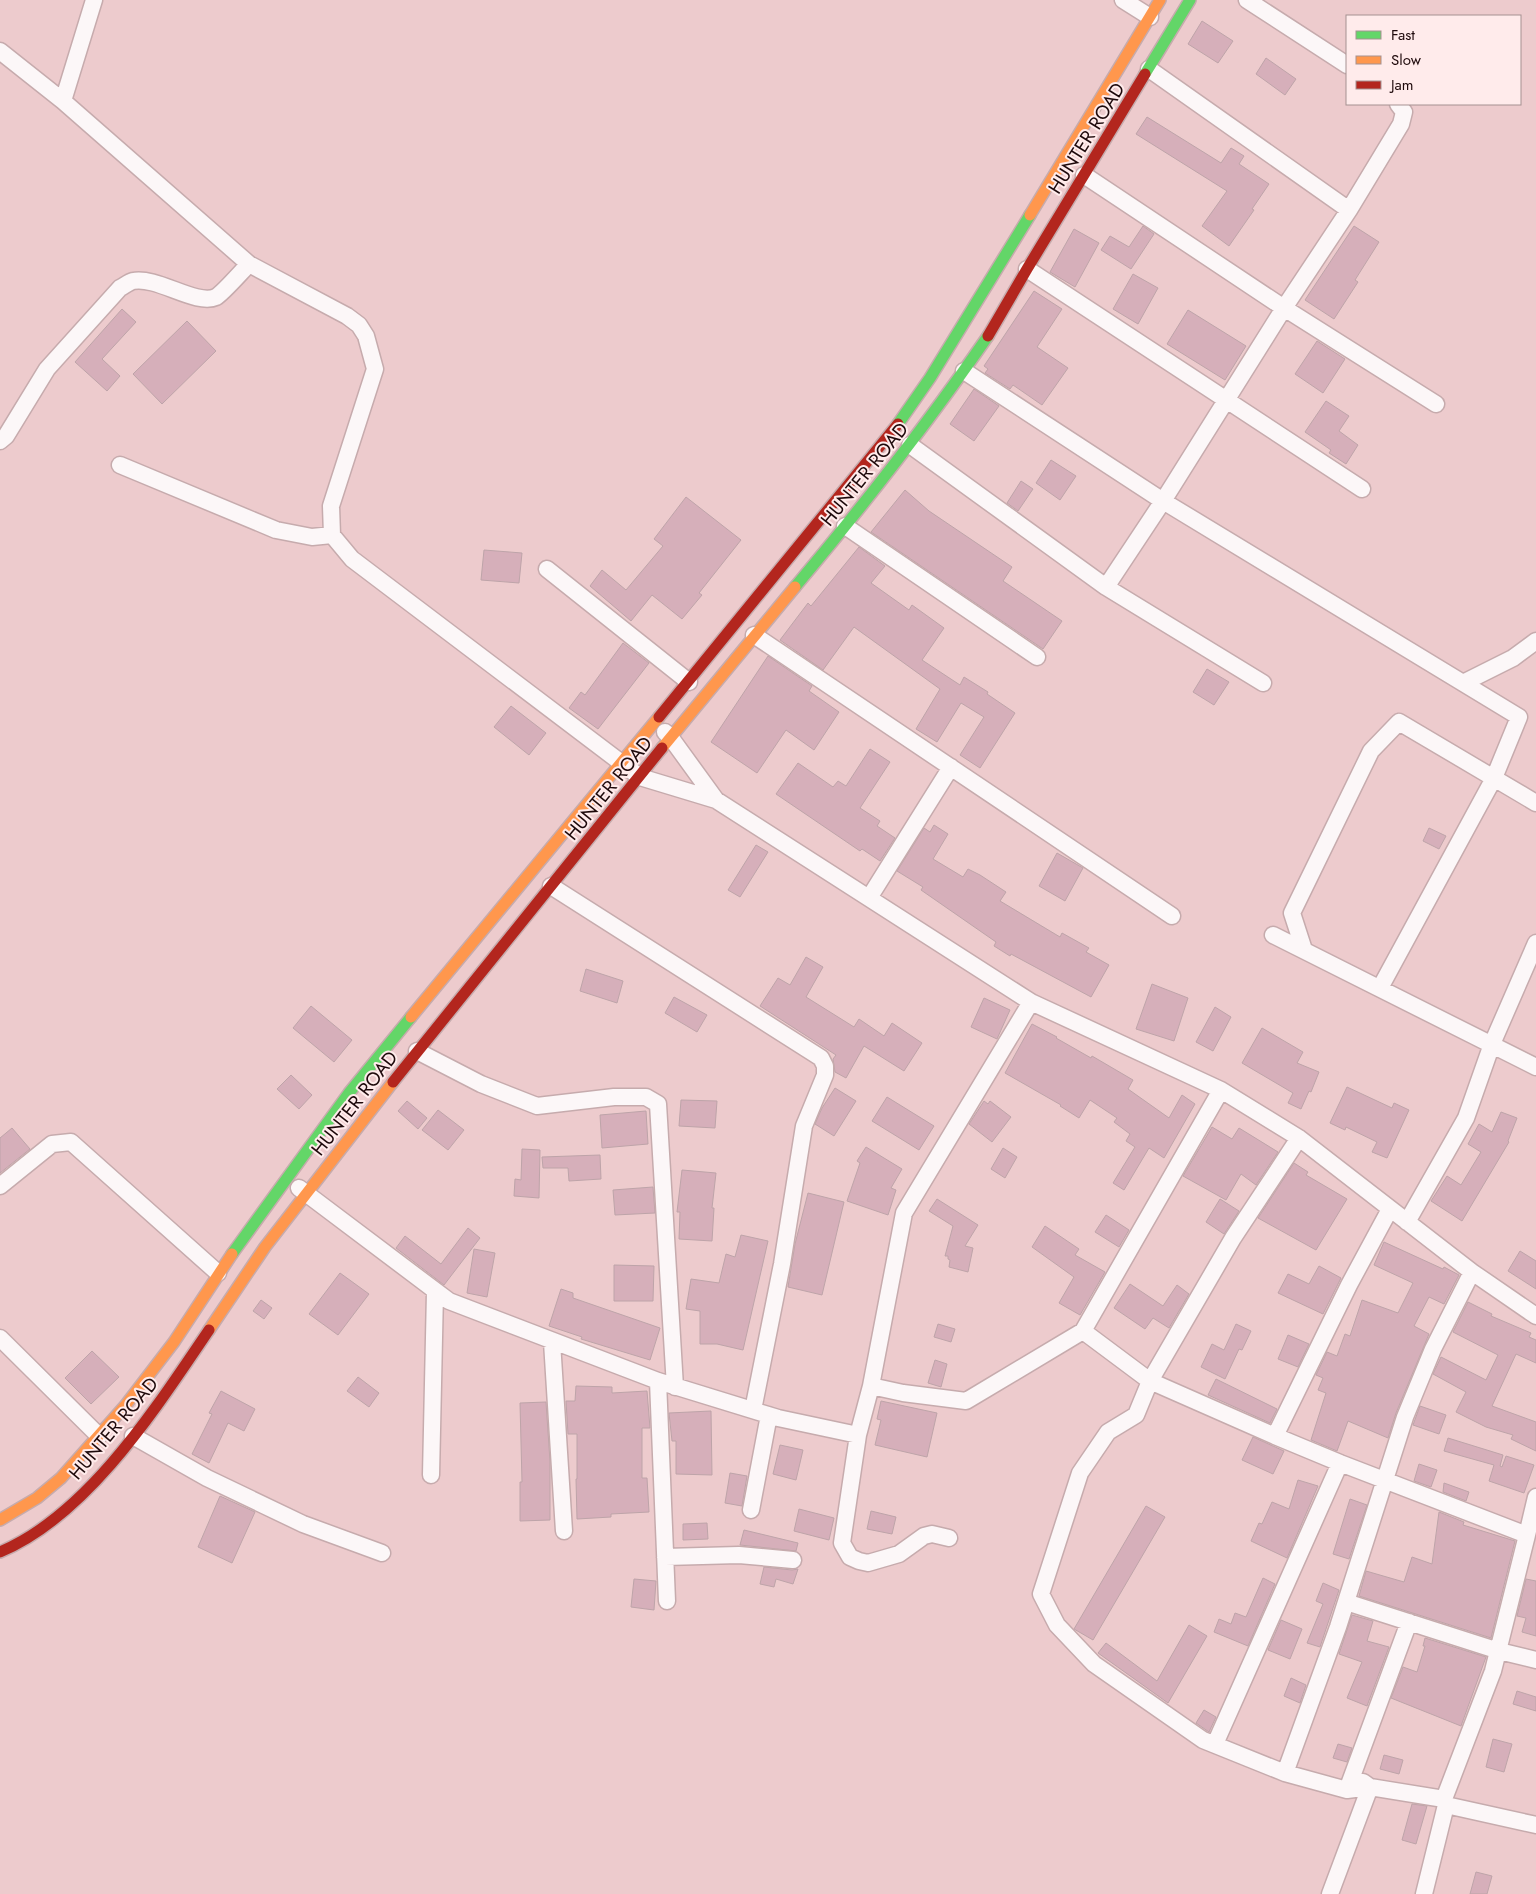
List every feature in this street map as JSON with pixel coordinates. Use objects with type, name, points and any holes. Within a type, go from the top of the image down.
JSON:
[{"type":"main road","name":"HUNTER ROAD","points":[[0,1552],[19,1544],[45,1527],[67,1509],[112,1463],[175,1380],[265,1247],[306,1194],[417,1051],[754,635],[834,525],[896,426],[930,378],[1160,0]]},
{"type":"main road","name":"HUNTER ROAD","points":[[0,1520],[36,1498],[61,1478],[126,1406],[174,1342],[218,1274],[349,1093],[620,763],[689,682],[910,445],[988,337],[1027,269],[1190,0]]},
{"type":"street","points":[[63,101],[94,0]]},
{"type":"street","points":[[1123,0],[1150,17]]},
{"type":"street","points":[[1247,0],[1346,65]]},
{"type":"street","points":[[0,51],[63,101],[249,264],[347,316],[359,325],[366,336],[375,369],[331,506],[332,535],[352,559],[640,777],[716,800],[1031,1002],[1221,1090],[1299,1138],[1472,1272],[1536,1316]]},
{"type":"street","points":[[1149,70],[1349,210]]},
{"type":"street","points":[[1106,586],[1163,501],[1284,308],[1349,210],[1401,124],[1404,112],[1399,105]]},
{"type":"street","points":[[1084,175],[1284,308],[1436,404]]},
{"type":"street","points":[[0,440],[6,436],[47,369],[120,288],[133,281],[147,281],[207,298],[217,296],[249,264]]},
{"type":"street","points":[[1027,269],[1362,490]]},
{"type":"street","points":[[964,371],[1163,501],[1518,717],[1494,778],[1380,988]]},
{"type":"street","points":[[910,445],[1106,586],[1263,683]]},
{"type":"street","points":[[120,464],[276,530],[312,537],[332,535]]},
{"type":"street","points":[[834,525],[1037,657]]},
{"type":"street","points":[[547,569],[689,682]]},
{"type":"street","points":[[754,635],[1172,916]]},
{"type":"street","points":[[1463,683],[1513,658],[1536,641]]},
{"type":"street","points":[[1304,950],[1292,914],[1371,751],[1399,722],[1536,803]]},
{"type":"street","points":[[654,723],[671,738],[716,800]]},
{"type":"street","points":[[869,898],[951,767]]},
{"type":"street","points":[[551,886],[820,1058],[825,1066],[825,1075],[804,1126],[782,1264],[753,1410]]},
{"type":"street","points":[[1273,935],[1536,1067]]},
{"type":"street","points":[[1407,1222],[1466,1118],[1492,1044],[1536,943]]},
{"type":"street","points":[[949,1538],[932,1534],[924,1536],[899,1554],[868,1563],[850,1557],[842,1543],[858,1435],[871,1386],[904,1213],[1031,1002]]},
{"type":"street","points":[[417,1051],[481,1084],[537,1106],[614,1097],[646,1097],[658,1104],[675,1387]]},
{"type":"street","points":[[871,1386],[903,1393],[966,1401],[1083,1331],[1221,1090]]},
{"type":"street","points":[[1299,1138],[1234,1238],[1150,1381],[1136,1415],[1108,1432],[1080,1473],[1041,1594],[1057,1625],[1094,1664],[1204,1740],[1285,1773],[1347,1790],[1370,1787],[1445,1802],[1536,1825]]},
{"type":"street","points":[[0,1186],[52,1144],[71,1142],[218,1274]]},
{"type":"street","points":[[287,1179],[449,1301],[552,1342],[675,1387],[770,1415],[858,1435]]},
{"type":"street","points":[[1275,1436],[1349,1285],[1390,1209]]},
{"type":"street","points":[[1285,1773],[1346,1602],[1406,1417],[1433,1349],[1472,1272]]},
{"type":"street","points":[[432,1475],[435,1292]]},
{"type":"street","points":[[1083,1331],[1150,1381],[1340,1463],[1527,1535]]},
{"type":"street","points":[[0,1338],[99,1436]]},
{"type":"street","points":[[552,1342],[564,1531]]},
{"type":"street","points":[[658,1381],[667,1601]]},
{"type":"street","points":[[751,1510],[770,1415]]},
{"type":"street","points":[[133,1436],[207,1478],[303,1524],[382,1553]]},
{"type":"street","points":[[1216,1744],[1340,1463]]},
{"type":"street","points":[[1424,1894],[1445,1802],[1499,1651],[1536,1497]]},
{"type":"street","points":[[665,1556],[739,1555],[793,1560]]},
{"type":"street","points":[[1346,1602],[1499,1651],[1536,1660]]},
{"type":"street","points":[[1347,1790],[1408,1622]]},
{"type":"street","points":[[1353,1773],[1370,1787]]},
{"type":"street","points":[[1330,1894],[1370,1787]]},
{"type":"building","points":[[1202,21],[1233,41],[1218,63],[1188,44]]},
{"type":"building","points":[[1266,58],[1296,79],[1285,95],[1256,74]]},
{"type":"building","points":[[1147,117],[1221,163],[1231,148],[1244,156],[1239,164],[1269,184],[1229,246],[1202,226],[1227,191],[1136,134]]},
{"type":"building","points":[[1143,226],[1154,234],[1131,269],[1101,250],[1110,236],[1129,247]]},
{"type":"building","points":[[1354,226],[1379,242],[1355,280],[1358,282],[1334,319],[1305,300]]},
{"type":"building","points":[[1074,229],[1099,243],[1075,287],[1050,272]]},
{"type":"building","points":[[1133,274],[1158,288],[1138,324],[1113,309]]},
{"type":"building","points":[[1034,291],[1062,309],[1037,347],[1068,368],[1042,405],[1013,385],[1010,389],[985,373],[988,369],[984,366]]},
{"type":"building","points":[[122,309],[136,322],[102,359],[120,376],[107,391],[75,362]]},
{"type":"building","points":[[1188,310],[1246,346],[1225,380],[1167,344]]},
{"type":"building","points":[[187,321],[216,351],[162,404],[133,374]]},
{"type":"building","points":[[1317,341],[1345,359],[1323,393],[1295,374]]},
{"type":"building","points":[[974,389],[999,406],[974,441],[950,424]]},
{"type":"building","points":[[1326,401],[1349,416],[1339,431],[1358,445],[1346,464],[1329,453],[1331,450],[1305,432]]},
{"type":"building","points":[[1051,460],[1076,476],[1060,500],[1036,483]]},
{"type":"building","points":[[1021,481],[1033,489],[1018,511],[1007,503]]},
{"type":"building","points":[[905,490],[929,511],[1012,567],[1003,581],[1062,621],[1043,649],[871,532]]},
{"type":"building","points":[[686,497],[741,540],[699,593],[702,595],[682,619],[652,595],[631,621],[590,586],[602,570],[626,590],[663,546],[654,539]]},
{"type":"building","points":[[859,547],[885,566],[871,583],[909,610],[912,605],[944,628],[922,660],[960,685],[964,677],[988,692],[987,694],[1015,713],[980,768],[960,755],[984,717],[961,703],[937,742],[916,729],[940,689],[854,627],[823,670],[780,640],[808,603],[811,606]]},
{"type":"building","points":[[484,550],[522,553],[519,583],[481,580]]},
{"type":"building","points":[[623,643],[649,663],[598,729],[569,708],[581,692],[585,695]]},
{"type":"building","points":[[768,656],[812,686],[809,691],[839,712],[814,750],[786,730],[757,773],[711,742]]},
{"type":"building","points":[[1207,669],[1229,682],[1214,705],[1193,692]]},
{"type":"building","points":[[511,706],[546,733],[529,755],[494,727]]},
{"type":"building","points":[[870,749],[890,762],[860,808],[880,821],[877,826],[895,838],[880,861],[862,849],[860,851],[776,794],[798,763],[833,787],[838,781],[846,786]]},
{"type":"building","points":[[934,825],[948,834],[933,859],[963,877],[968,869],[980,875],[1006,892],[1000,901],[1060,937],[1062,933],[1089,948],[1086,952],[1109,965],[1091,997],[994,946],[996,942],[921,890],[923,887],[897,871],[924,828],[930,832]]},
{"type":"building","points":[[1429,828],[1446,836],[1439,849],[1423,841]]},
{"type":"building","points":[[756,845],[768,852],[740,897],[728,890]]},
{"type":"building","points":[[1057,853],[1083,868],[1065,901],[1039,886]]},
{"type":"building","points":[[806,957],[823,967],[806,997],[854,1027],[859,1019],[884,1036],[892,1023],[922,1043],[904,1071],[864,1046],[846,1078],[835,1072],[833,1059],[836,1055],[760,1006],[778,978],[790,985]]},
{"type":"building","points":[[586,969],[623,981],[617,1003],[580,991]]},
{"type":"building","points":[[1152,984],[1188,998],[1174,1041],[1136,1029]]},
{"type":"building","points":[[674,997],[707,1015],[697,1032],[665,1013]]},
{"type":"building","points":[[984,998],[1010,1010],[997,1039],[971,1027]]},
{"type":"building","points":[[311,1006],[352,1040],[334,1062],[293,1028]]},
{"type":"building","points":[[1215,1007],[1231,1017],[1213,1051],[1196,1042]]},
{"type":"building","points":[[1032,1024],[1133,1080],[1128,1089],[1169,1118],[1182,1095],[1195,1104],[1164,1158],[1149,1148],[1124,1190],[1113,1183],[1135,1147],[1126,1141],[1130,1134],[1114,1122],[1117,1118],[1090,1100],[1079,1118],[1061,1105],[1005,1073]]},
{"type":"building","points":[[1262,1028],[1303,1052],[1297,1063],[1319,1072],[1311,1092],[1309,1091],[1301,1109],[1288,1103],[1293,1093],[1242,1063]]},
{"type":"building","points":[[291,1075],[312,1095],[299,1109],[277,1089]]},
{"type":"building","points":[[1347,1087],[1392,1108],[1394,1103],[1409,1110],[1387,1158],[1372,1152],[1377,1142],[1346,1127],[1345,1130],[1330,1123]]},
{"type":"building","points":[[835,1088],[856,1101],[834,1136],[815,1124],[822,1108]]},
{"type":"building","points":[[887,1097],[934,1126],[919,1150],[872,1121]]},
{"type":"building","points":[[681,1100],[717,1101],[715,1128],[679,1126]]},
{"type":"building","points":[[407,1101],[427,1118],[418,1129],[398,1111]]},
{"type":"building","points":[[984,1101],[988,1104],[990,1101],[1011,1117],[992,1142],[969,1124]]},
{"type":"building","points":[[438,1110],[464,1130],[448,1150],[422,1130]]},
{"type":"building","points":[[646,1111],[648,1144],[602,1148],[600,1115]]},
{"type":"building","points":[[1501,1112],[1517,1118],[1509,1142],[1462,1221],[1431,1201],[1447,1176],[1461,1185],[1481,1152],[1468,1144],[1479,1124],[1492,1132]]},
{"type":"building","points":[[1212,1127],[1232,1139],[1239,1128],[1278,1152],[1256,1185],[1241,1174],[1226,1200],[1183,1176]]},
{"type":"building","points":[[12,1128],[30,1149],[0,1173],[0,1138]]},
{"type":"building","points":[[866,1147],[902,1169],[891,1188],[896,1190],[888,1215],[847,1201],[860,1163],[857,1161]]},
{"type":"building","points":[[1003,1148],[1017,1157],[1005,1178],[991,1169]]},
{"type":"building","points":[[522,1149],[540,1150],[539,1198],[514,1196],[515,1179],[521,1180]]},
{"type":"building","points":[[600,1155],[601,1179],[569,1181],[568,1168],[543,1168],[542,1157]]},
{"type":"building","points":[[1294,1163],[1308,1172],[1306,1175],[1347,1199],[1316,1250],[1258,1218]]},
{"type":"building","points":[[682,1170],[716,1173],[712,1208],[714,1208],[712,1241],[679,1239],[680,1212],[677,1212]]},
{"type":"building","points":[[653,1187],[655,1213],[615,1215],[613,1190]]},
{"type":"building","points":[[808,1193],[844,1202],[822,1295],[788,1287],[795,1244]]},
{"type":"building","points":[[937,1199],[978,1225],[965,1246],[973,1248],[968,1272],[949,1267],[950,1260],[948,1256],[945,1256],[953,1226],[929,1211]]},
{"type":"building","points":[[1220,1199],[1239,1211],[1224,1234],[1206,1222]]},
{"type":"building","points":[[1106,1215],[1129,1230],[1119,1247],[1095,1232]]},
{"type":"building","points":[[1045,1226],[1079,1249],[1075,1255],[1105,1272],[1080,1315],[1059,1303],[1074,1277],[1032,1247]]},
{"type":"building","points":[[468,1228],[480,1238],[444,1285],[396,1248],[405,1236],[441,1264]]},
{"type":"building","points":[[741,1235],[768,1241],[743,1350],[717,1344],[700,1344],[700,1311],[686,1309],[691,1279],[719,1283],[726,1254],[735,1257]]},
{"type":"building","points":[[1384,1242],[1459,1275],[1444,1304],[1429,1297],[1414,1326],[1429,1334],[1396,1413],[1388,1438],[1348,1421],[1337,1451],[1311,1440],[1326,1393],[1318,1390],[1323,1378],[1316,1375],[1327,1352],[1337,1356],[1345,1334],[1350,1336],[1362,1300],[1398,1313],[1413,1283],[1374,1265]]},
{"type":"building","points":[[474,1249],[495,1253],[487,1297],[467,1293]]},
{"type":"building","points":[[1520,1251],[1536,1261],[1536,1289],[1508,1271]]},
{"type":"building","points":[[614,1265],[654,1266],[653,1301],[614,1301]]},
{"type":"building","points":[[1319,1266],[1341,1278],[1323,1314],[1278,1293],[1288,1274],[1309,1284]]},
{"type":"building","points":[[340,1273],[369,1294],[338,1335],[309,1314]]},
{"type":"building","points":[[1130,1284],[1163,1306],[1177,1285],[1189,1294],[1169,1328],[1153,1318],[1145,1329],[1114,1308]]},
{"type":"building","points":[[561,1289],[573,1293],[573,1298],[660,1328],[650,1360],[581,1339],[582,1337],[549,1326]]},
{"type":"building","points":[[261,1300],[272,1308],[264,1319],[253,1311]]},
{"type":"building","points":[[1468,1302],[1492,1314],[1491,1316],[1531,1333],[1529,1337],[1536,1340],[1536,1363],[1516,1354],[1492,1406],[1536,1422],[1536,1451],[1511,1439],[1513,1435],[1486,1427],[1456,1412],[1466,1392],[1433,1374],[1441,1357],[1486,1380],[1498,1355],[1453,1332]]},
{"type":"building","points":[[938,1324],[955,1329],[951,1342],[934,1337]]},
{"type":"building","points":[[1236,1324],[1251,1331],[1242,1350],[1239,1349],[1225,1379],[1201,1367],[1212,1344],[1224,1350]]},
{"type":"building","points":[[1288,1335],[1309,1344],[1298,1367],[1278,1359]]},
{"type":"building","points":[[92,1351],[119,1377],[91,1404],[65,1378]]},
{"type":"building","points":[[935,1360],[947,1364],[941,1387],[928,1383]]},
{"type":"building","points":[[358,1377],[379,1393],[369,1407],[347,1391]]},
{"type":"building","points":[[1216,1379],[1277,1409],[1270,1423],[1208,1395]]},
{"type":"building","points":[[576,1386],[612,1387],[612,1393],[647,1391],[650,1428],[642,1428],[642,1478],[647,1478],[649,1512],[611,1514],[611,1517],[577,1519],[577,1434],[568,1434],[566,1401],[575,1401]]},
{"type":"building","points":[[221,1391],[255,1409],[244,1431],[228,1423],[209,1463],[192,1454],[212,1414],[209,1413]]},
{"type":"building","points":[[881,1401],[937,1413],[927,1457],[875,1445],[881,1420],[877,1419]]},
{"type":"building","points":[[546,1402],[550,1461],[550,1520],[520,1521],[520,1482],[522,1482],[520,1403]]},
{"type":"building","points":[[1420,1406],[1446,1415],[1439,1434],[1413,1425]]},
{"type":"building","points":[[711,1411],[712,1475],[676,1474],[676,1441],[672,1441],[669,1413]]},
{"type":"building","points":[[1253,1437],[1284,1451],[1273,1474],[1242,1460]]},
{"type":"building","points":[[1448,1438],[1503,1455],[1500,1466],[1502,1467],[1506,1456],[1534,1465],[1524,1493],[1489,1481],[1494,1465],[1444,1451]]},
{"type":"building","points":[[780,1445],[803,1450],[796,1480],[773,1474]]},
{"type":"building","points":[[1419,1464],[1437,1470],[1431,1487],[1414,1481]]},
{"type":"building","points":[[730,1473],[747,1476],[742,1506],[725,1503]]},
{"type":"building","points":[[1298,1480],[1318,1486],[1287,1558],[1251,1541],[1259,1523],[1262,1524],[1272,1502],[1289,1509]]},
{"type":"building","points":[[1444,1483],[1469,1492],[1466,1501],[1443,1492]]},
{"type":"building","points":[[220,1496],[255,1512],[232,1563],[198,1547]]},
{"type":"building","points":[[1350,1499],[1367,1505],[1349,1559],[1333,1554]]},
{"type":"building","points":[[1146,1506],[1165,1517],[1093,1640],[1074,1629]]},
{"type":"building","points":[[799,1509],[834,1518],[829,1540],[794,1531]]},
{"type":"building","points":[[871,1511],[896,1517],[892,1534],[867,1529]]},
{"type":"building","points":[[1439,1512],[1464,1522],[1463,1525],[1515,1541],[1491,1638],[1359,1596],[1366,1571],[1404,1582],[1412,1557],[1432,1564]]},
{"type":"building","points":[[707,1523],[708,1539],[683,1540],[683,1524]]},
{"type":"building","points":[[744,1530],[798,1543],[796,1551],[740,1545]]},
{"type":"building","points":[[764,1567],[798,1569],[793,1584],[776,1579],[774,1587],[760,1584]]},
{"type":"building","points":[[1263,1578],[1275,1584],[1248,1646],[1214,1632],[1219,1619],[1231,1624],[1235,1613],[1246,1617]]},
{"type":"building","points":[[634,1579],[656,1581],[654,1610],[631,1607]]},
{"type":"building","points":[[1526,1579],[1536,1581],[1536,1636],[1522,1632],[1526,1618],[1517,1616]]},
{"type":"building","points":[[1323,1583],[1339,1590],[1320,1647],[1307,1643],[1323,1604],[1316,1601]]},
{"type":"building","points":[[1352,1615],[1373,1621],[1367,1641],[1389,1647],[1367,1706],[1347,1698],[1362,1662],[1339,1654]]},
{"type":"building","points":[[1281,1620],[1302,1629],[1290,1659],[1268,1650]]},
{"type":"building","points":[[1189,1625],[1207,1636],[1168,1703],[1098,1653],[1106,1643],[1157,1681]]},
{"type":"building","points":[[1425,1638],[1486,1657],[1461,1726],[1391,1698],[1403,1667],[1417,1672],[1425,1646],[1423,1646]]},
{"type":"building","points":[[1291,1678],[1306,1685],[1300,1703],[1284,1696]]},
{"type":"building","points":[[1517,1691],[1536,1697],[1536,1711],[1513,1704]]},
{"type":"building","points":[[1204,1710],[1216,1717],[1209,1732],[1196,1723]]},
{"type":"building","points":[[1493,1739],[1512,1744],[1504,1772],[1486,1767]]},
{"type":"building","points":[[1338,1744],[1352,1748],[1347,1762],[1333,1758]]},
{"type":"building","points":[[1384,1755],[1403,1760],[1399,1774],[1380,1769]]},
{"type":"building","points":[[1412,1804],[1427,1806],[1416,1844],[1402,1840]]},
{"type":"building","points":[[1476,1872],[1492,1876],[1487,1894],[1470,1894]]},
{"type":"traffic: fast","points":[[1145,74],[1190,0]]},
{"type":"traffic: fast","points":[[898,424],[930,378],[1030,215]]},
{"type":"traffic: fast","points":[[795,587],[894,464],[988,336]]},
{"type":"traffic: fast","points":[[232,1254],[349,1093],[411,1017]]},
{"type":"traffic: slow","points":[[1030,215],[1160,0]]},
{"type":"traffic: slow","points":[[662,748],[795,587]]},
{"type":"traffic: slow","points":[[411,1017],[659,717]]},
{"type":"traffic: slow","points":[[209,1330],[265,1247],[393,1082]]},
{"type":"traffic: slow","points":[[0,1520],[37,1498],[61,1478],[125,1406],[174,1342],[232,1254]]},
{"type":"traffic: jam","points":[[988,336],[1145,74]]},
{"type":"traffic: jam","points":[[659,717],[898,424]]},
{"type":"traffic: jam","points":[[393,1082],[662,748]]},
{"type":"traffic: jam","points":[[0,1552],[32,1535],[62,1513],[91,1486],[143,1425],[209,1330]]}]
